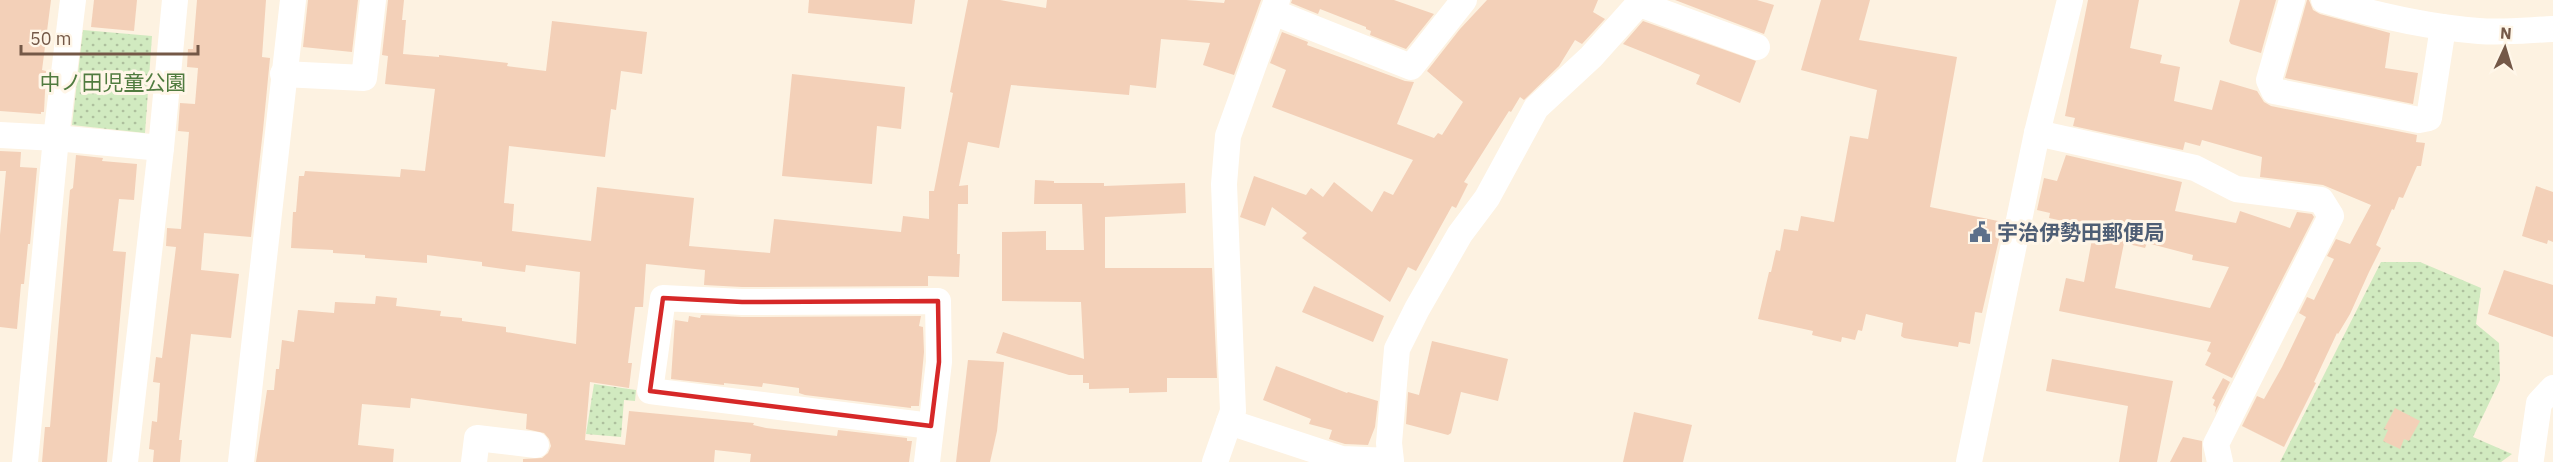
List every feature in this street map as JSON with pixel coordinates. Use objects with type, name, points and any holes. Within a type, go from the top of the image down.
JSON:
[{"type":"street","points":[[25,462],[56,138],[74,0]]},
{"type":"street","points":[[124,462],[161,148],[175,0]]},
{"type":"street","points":[[241,462],[293,0]]},
{"type":"street","points":[[283,74],[364,78],[373,0]]},
{"type":"street","points":[[1215,462],[1233,411],[1224,184],[1228,136],[1275,6],[1411,67],[1464,0]]},
{"type":"street","points":[[1969,462],[2037,133],[2070,0]]},
{"type":"street","points":[[2292,0],[2269,80],[2274,91],[2419,120],[2429,118],[2443,27]]},
{"type":"street","points":[[2324,0],[2371,14],[2481,32],[2553,29]]},
{"type":"street","points":[[1229,422],[1342,459],[1392,461],[1389,443],[1397,348],[1460,234],[1486,198],[1536,108],[1590,57],[1641,2],[1757,47]]},
{"type":"street","points":[[2037,133],[2195,168],[2236,189],[2321,200],[2331,216],[2216,444],[2220,462]]},
{"type":"street","points":[[0,135],[161,148]]},
{"type":"street","points":[[927,462],[939,362],[938,301],[742,302],[663,298],[650,391],[931,426]]},
{"type":"street","points":[[2537,457],[2540,403],[2553,388]]},
{"type":"street","points":[[474,462],[477,438],[536,445]]},
{"type":"highlighted area","points":[[663,298],[742,302],[938,301],[939,362],[931,426],[650,391]]},
{"type":"green space","name":"中ノ田児童公園","points":[[83,30],[152,36],[145,133],[72,125]]},
{"type":"green space","points":[[2381,262],[2420,262],[2481,288],[2476,324],[2499,343],[2500,380],[2473,437],[2512,454],[2501,462],[2280,462]]},
{"type":"green space","points":[[594,384],[636,390],[635,401],[624,400],[621,437],[586,434]]},
{"type":"building","points":[[0,0],[51,0],[42,70],[46,71],[44,112],[41,114],[0,111]]},
{"type":"building","points":[[94,0],[137,0],[134,31],[91,27]]},
{"type":"building","points":[[197,0],[266,0],[262,57],[270,58],[251,237],[204,233],[201,270],[239,274],[231,338],[191,334],[179,440],[182,440],[180,462],[153,462],[154,450],[149,449],[152,421],[157,422],[160,383],[153,382],[156,357],[162,358],[176,247],[166,246],[167,228],[181,229],[189,132],[178,131],[180,103],[195,104],[198,68],[187,67],[188,49],[193,49]]},
{"type":"building","points":[[308,0],[358,0],[352,52],[303,47]]},
{"type":"building","points":[[388,0],[404,0],[402,20],[406,20],[403,54],[439,57],[439,55],[508,63],[507,66],[546,71],[552,21],[647,32],[642,74],[621,71],[616,110],[611,109],[605,157],[509,146],[504,203],[514,204],[512,231],[591,241],[597,187],[694,198],[689,246],[770,253],[774,219],[901,232],[903,216],[929,219],[929,191],[934,191],[968,0],[1000,0],[1046,8],[1047,0],[1186,0],[1224,3],[1225,0],[1261,0],[1234,75],[1203,65],[1210,43],[1161,39],[1156,88],[1130,85],[1129,95],[1011,85],[999,148],[968,142],[959,186],[968,185],[968,204],[958,204],[959,277],[928,276],[928,286],[742,287],[704,285],[705,270],[646,264],[643,307],[635,307],[628,363],[632,363],[629,388],[590,382],[585,440],[625,445],[629,411],[754,423],[753,425],[766,428],[837,436],[838,430],[907,438],[907,441],[912,441],[909,462],[750,462],[751,454],[715,450],[714,462],[523,462],[523,459],[542,458],[551,446],[544,433],[526,429],[527,414],[411,398],[410,408],[362,404],[358,445],[394,449],[393,462],[256,462],[267,390],[274,390],[282,340],[294,342],[298,310],[334,313],[335,302],[375,304],[376,296],[397,298],[396,306],[441,311],[440,316],[506,327],[506,332],[576,344],[580,272],[526,265],[525,272],[482,266],[482,262],[427,255],[427,263],[365,258],[365,255],[333,253],[333,250],[291,248],[293,212],[296,212],[299,176],[304,176],[305,171],[400,177],[401,169],[425,171],[435,89],[385,84],[388,56],[382,55]]},
{"type":"building","points":[[809,0],[915,0],[912,24],[808,13]]},
{"type":"building","points":[[1292,0],[1394,0],[1434,14],[1406,49],[1370,35],[1371,31],[1366,27],[1320,9],[1318,14],[1291,3]]},
{"type":"building","points":[[1487,0],[1598,0],[1593,12],[1605,19],[1582,44],[1575,40],[1559,66],[1524,100],[1520,97],[1511,112],[1509,111],[1464,182],[1468,184],[1456,208],[1452,206],[1416,271],[1408,267],[1390,302],[1302,238],[1307,233],[1272,207],[1265,226],[1240,217],[1254,176],[1306,195],[1311,188],[1323,197],[1334,182],[1372,212],[1384,191],[1393,195],[1413,160],[1272,107],[1286,70],[1270,63],[1282,32],[1308,42],[1307,45],[1405,81],[1414,82],[1397,124],[1434,138],[1438,133],[1442,135],[1463,102],[1427,71],[1460,29]]},
{"type":"building","points":[[1675,0],[1757,0],[1774,5],[1764,34]]},
{"type":"building","points":[[1821,0],[1870,0],[1859,40],[1957,57],[1930,207],[2003,222],[1982,313],[1975,312],[1970,344],[1959,342],[1958,347],[1904,338],[1901,336],[1903,323],[1866,314],[1862,331],[1858,330],[1855,340],[1842,337],[1841,342],[1812,335],[1813,331],[1758,319],[1769,272],[1771,272],[1776,250],[1780,251],[1784,229],[1798,231],[1801,216],[1834,222],[1850,136],[1868,139],[1877,90],[1801,70]]},
{"type":"building","points":[[2088,0],[2139,0],[2130,48],[2162,55],[2160,63],[2180,67],[2174,101],[2212,110],[2220,80],[2257,91],[2264,102],[2271,106],[2417,135],[2416,142],[2425,143],[2421,166],[2417,166],[2403,198],[2399,197],[2394,210],[2392,209],[2376,245],[2381,248],[2350,314],[2337,333],[2314,382],[2316,383],[2284,447],[2242,426],[2257,396],[2264,399],[2282,367],[2306,317],[2299,313],[2307,297],[2314,300],[2334,259],[2327,256],[2336,239],[2350,244],[2371,205],[2323,185],[2260,177],[2262,157],[2202,140],[2200,146],[2185,142],[2183,150],[2073,126],[2075,118],[2065,116]]},
{"type":"building","points":[[2240,0],[2276,0],[2261,53],[2231,44],[2229,41]]},
{"type":"building","points":[[2307,0],[2313,10],[2320,14],[2390,33],[2385,68],[2418,73],[2413,104],[2285,78]]},
{"type":"building","points":[[1643,21],[1756,61],[1740,103],[1696,84],[1700,75],[1623,44]]},
{"type":"building","points":[[792,74],[905,87],[901,129],[877,126],[872,184],[782,176]]},
{"type":"building","points":[[0,151],[21,152],[20,167],[37,168],[30,244],[28,244],[24,284],[21,284],[17,329],[0,327],[0,235],[6,171],[0,171]]},
{"type":"building","points":[[76,155],[103,158],[102,161],[137,164],[134,200],[119,199],[113,251],[126,252],[107,462],[42,462],[45,427],[50,427],[70,190],[73,188]]},
{"type":"building","points":[[2066,155],[2182,182],[2175,211],[2236,223],[2240,211],[2290,228],[2297,212],[2312,214],[2314,217],[2232,378],[2205,365],[2211,353],[2207,351],[2211,342],[2059,311],[2066,278],[2084,282],[2093,234],[2080,232],[2081,229],[2073,228],[2072,223],[2049,218],[2050,213],[2037,210],[2044,178],[2057,181]],"holes":[[[2124,243],[2145,248],[2147,243],[2193,255],[2192,260],[2229,267],[2210,308],[2115,288]]]},
{"type":"building","points":[[1035,180],[1054,181],[1054,183],[1104,183],[1104,186],[1185,183],[1186,213],[1105,217],[1105,268],[1212,268],[1217,378],[1167,378],[1167,392],[1129,393],[1129,388],[1089,389],[1089,383],[1083,383],[1083,375],[1069,375],[996,353],[1003,332],[1084,359],[1081,302],[1002,301],[1002,232],[1046,231],[1046,250],[1084,250],[1082,204],[1034,204]]},
{"type":"building","points":[[2536,186],[2553,192],[2553,242],[2548,240],[2547,244],[2522,236]]},
{"type":"building","points":[[2504,270],[2553,285],[2553,337],[2488,314]]},
{"type":"building","points":[[1314,286],[1384,316],[1373,342],[1302,312]]},
{"type":"building","points":[[701,315],[742,317],[921,316],[919,326],[923,327],[924,352],[919,406],[911,406],[911,408],[805,395],[799,393],[799,388],[763,383],[762,387],[671,379],[675,320],[688,322],[689,316],[700,318]]},
{"type":"building","points":[[1432,341],[1508,359],[1498,401],[1461,392],[1451,433],[1448,435],[1406,424],[1408,392],[1419,395]]},
{"type":"building","points":[[2052,359],[2173,381],[2157,462],[2119,462],[2128,406],[2046,391]]},
{"type":"building","points":[[968,360],[1004,362],[997,431],[990,462],[956,462]]},
{"type":"building","points":[[1276,366],[1347,393],[1378,401],[1375,427],[1368,445],[1345,444],[1329,439],[1332,430],[1309,424],[1311,419],[1263,400]]},
{"type":"building","points":[[2223,378],[2230,382],[2215,413],[2216,407],[2213,405],[2215,400],[2212,398]]},
{"type":"building","points":[[2395,408],[2420,421],[2409,441],[2404,439],[2400,449],[2383,441],[2388,430],[2384,429]]},
{"type":"building","points":[[1634,412],[1692,425],[1683,462],[1623,462]]},
{"type":"building","points":[[2183,437],[2202,441],[2202,462],[2170,462]]},
{"type":"place","name":"宇治伊勢田郵便局","points":[[1980,232]]}]
